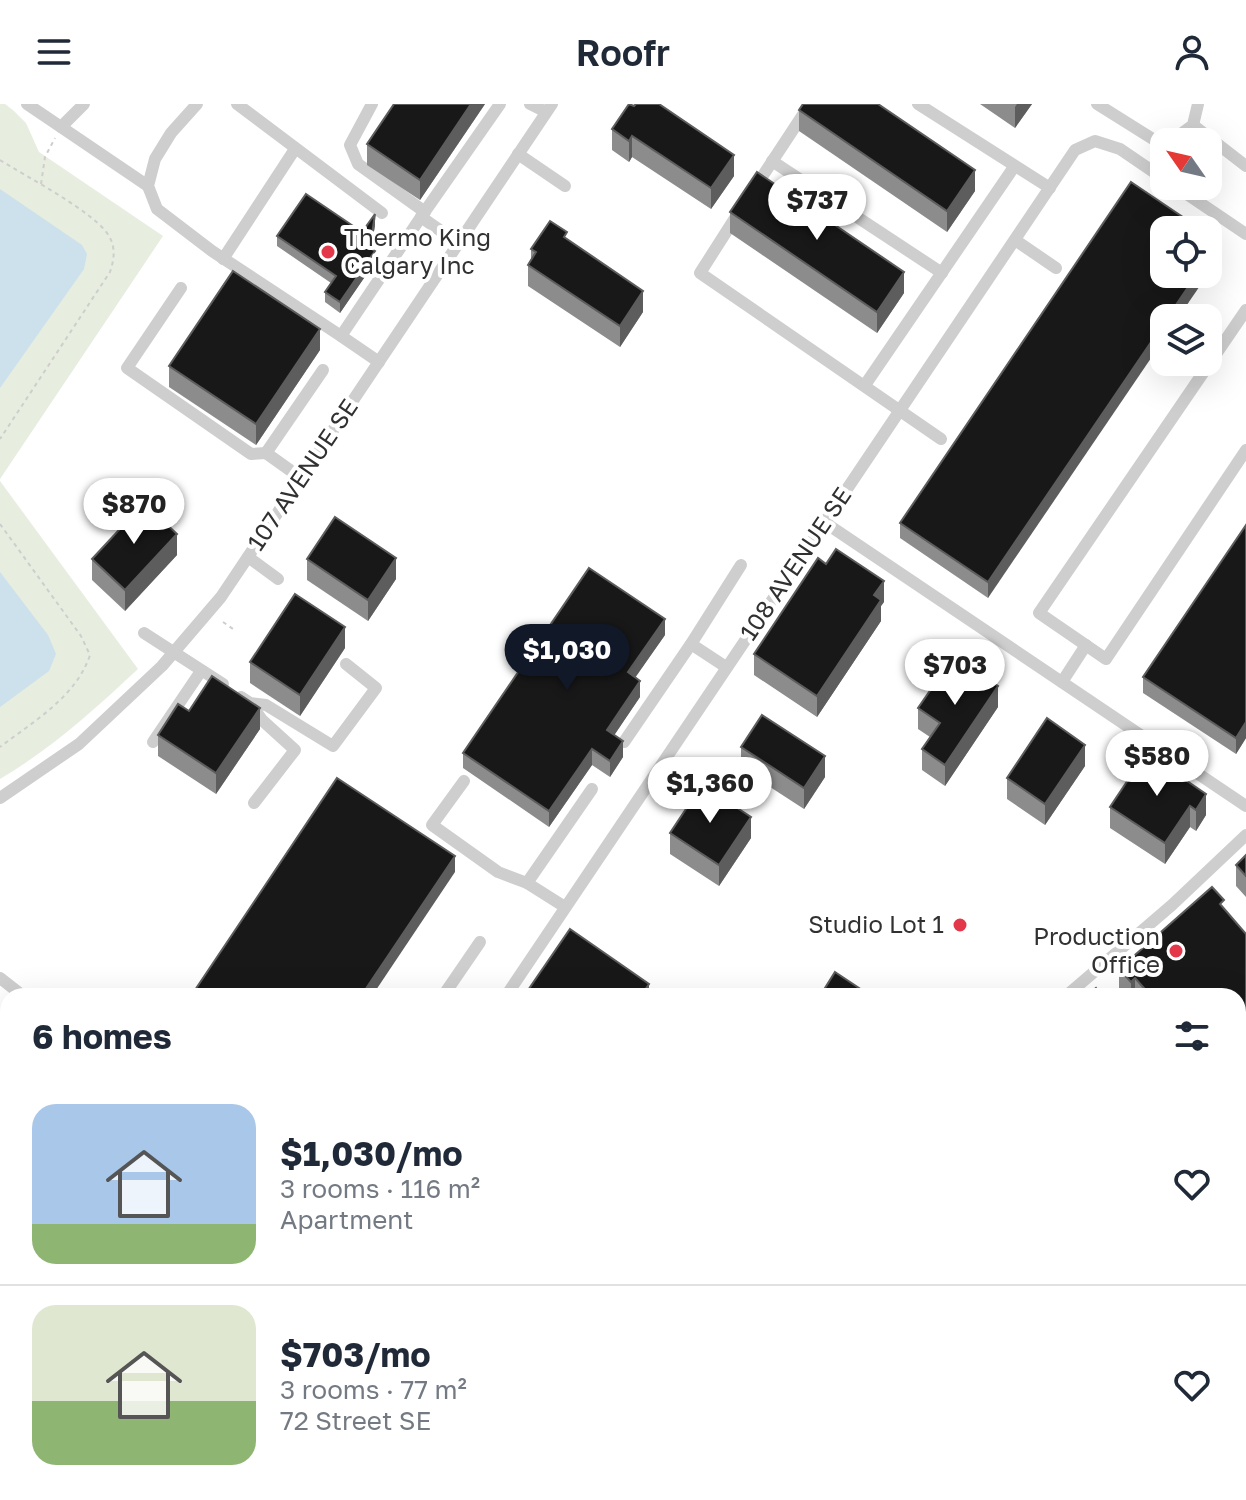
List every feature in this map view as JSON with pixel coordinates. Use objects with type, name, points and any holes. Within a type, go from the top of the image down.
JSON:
[{"type":"street","points":[[27,104],[148,186],[157,209],[223,259],[379,362]]},
{"type":"street","points":[[61,127],[84,104]]},
{"type":"street","points":[[237,104],[382,213]]},
{"type":"street","points":[[372,104],[350,145],[358,164],[458,243]]},
{"type":"street","points":[[341,336],[500,104]]},
{"type":"street","points":[[530,104],[549,108]]},
{"type":"street","points":[[810,104],[700,273],[941,439]]},
{"type":"street","points":[[918,104],[1050,188]]},
{"type":"street","points":[[1097,104],[1150,137]]},
{"type":"street","points":[[1189,128],[1193,125],[1198,104]]},
{"type":"street","points":[[148,186],[155,159],[171,133],[195,105]]},
{"type":"street","name":"107 AVENUE SE","points":[[0,798],[79,744],[174,653],[221,597],[549,108]]},
{"type":"street","points":[[1193,125],[1246,166]]},
{"type":"street","name":"108 AVENUE SE","points":[[511,988],[1075,150],[1095,141],[1120,149],[1150,169]]},
{"type":"street","points":[[223,259],[295,149]]},
{"type":"street","points":[[518,154],[565,186]]},
{"type":"street","points":[[772,161],[942,273]]},
{"type":"street","points":[[865,385],[1014,167]]},
{"type":"street","points":[[1196,200],[1246,234]]},
{"type":"street","points":[[1015,240],[1056,268]]},
{"type":"street","points":[[181,288],[127,368],[251,454],[266,453],[301,478]]},
{"type":"street","points":[[1246,310],[1039,613],[1106,659],[1246,450]]},
{"type":"street","points":[[266,453],[323,370]]},
{"type":"street","points":[[824,522],[1246,806]]},
{"type":"street","points":[[248,557],[278,579]]},
{"type":"street","points":[[624,742],[741,565]]},
{"type":"street","points":[[144,633],[250,703],[262,720],[295,750],[254,803]]},
{"type":"street","points":[[691,644],[726,667]]},
{"type":"street","points":[[1062,682],[1086,645]]},
{"type":"street","points":[[250,703],[266,705],[333,746],[376,688],[346,664]]},
{"type":"street","points":[[153,742],[201,671]]},
{"type":"street","points":[[464,781],[432,825],[498,872],[527,883],[565,907]]},
{"type":"street","points":[[527,883],[592,789]]},
{"type":"street","points":[[1075,988],[1183,895],[1246,835]]},
{"type":"street","points":[[448,988],[480,942]]},
{"type":"path","points":[[40,186],[45,157],[61,127]]},
{"type":"path","points":[[0,160],[93,219],[109,235],[115,256],[110,272],[0,439]]},
{"type":"path","points":[[0,524],[81,636],[90,655],[74,688],[0,747]]},
{"type":"path","points":[[223,622],[236,631]]},
{"type":"shaded area","points":[[0,104],[5,104],[26,123],[39,152],[163,236],[0,479]]},
{"type":"shaded area","points":[[0,481],[138,669],[55,742],[0,779]]},
{"type":"water","points":[[0,189],[82,245],[87,254],[84,269],[0,388]]},
{"type":"water","points":[[0,572],[48,635],[56,654],[49,671],[0,707]]},
{"type":"building","points":[[394,104],[471,104],[420,180],[367,144]]},
{"type":"building","points":[[629,104],[659,104],[734,155],[711,188],[632,136],[629,141],[612,129]]},
{"type":"building","points":[[803,104],[878,104],[975,170],[947,211],[799,110]]},
{"type":"building","points":[[757,172],[904,272],[877,312],[730,212]]},
{"type":"building","points":[[1131,182],[1150,195],[1150,200],[1158,200],[1181,216],[1150,216],[1150,288],[1187,288],[1177,304],[1150,304],[1150,344],[988,582],[900,523]]},
{"type":"building","name":"Thermo King Calgary Inc","points":[[306,194],[362,232],[375,214],[370,248],[375,251],[340,302],[325,292],[336,276],[277,236]]},
{"type":"building","points":[[550,221],[567,232],[564,237],[643,291],[620,326],[528,265],[536,252],[531,249]]},
{"type":"building","points":[[233,271],[320,329],[256,424],[169,366]]},
{"type":"building","points":[[144,503],[177,534],[125,590],[92,559]]},
{"type":"building","points":[[335,517],[396,558],[368,600],[307,559]]},
{"type":"building","points":[[1246,525],[1246,722],[1236,738],[1143,677]]},
{"type":"building","points":[[836,549],[884,581],[874,595],[881,600],[817,696],[754,654],[818,558],[826,564]]},
{"type":"building","points":[[589,568],[665,619],[628,672],[640,681],[607,730],[623,741],[610,761],[592,749],[549,811],[463,753]]},
{"type":"building","points":[[295,594],[345,627],[300,695],[250,662]]},
{"type":"building","points":[[954,656],[998,686],[945,765],[922,749],[940,723],[918,708]]},
{"type":"building","points":[[212,676],[260,708],[216,773],[158,735],[178,704],[189,711]]},
{"type":"building","points":[[762,715],[825,756],[804,788],[741,747]]},
{"type":"building","points":[[1047,718],[1085,745],[1045,804],[1007,778]]},
{"type":"building","points":[[1146,753],[1206,794],[1196,810],[1190,806],[1165,843],[1110,807]]},
{"type":"building","points":[[337,778],[455,856],[366,988],[196,988]]},
{"type":"building","points":[[702,785],[751,817],[719,865],[670,833]]},
{"type":"building","points":[[1246,855],[1246,876],[1236,865]]},
{"type":"building","points":[[1212,887],[1224,900],[1220,904],[1246,934],[1246,988],[1144,988],[1135,978],[1131,982],[1119,969]]},
{"type":"building","points":[[570,929],[649,984],[646,988],[529,988]]},
{"type":"building","points":[[835,972],[859,988],[825,988]]},
{"type":"place","name":"Thermo King Calgary Inc","points":[[328,252]]},
{"type":"place","name":"Studio Lot 1","points":[[960,925]]},
{"type":"place","name":"Production Office","points":[[1176,951]]}]
